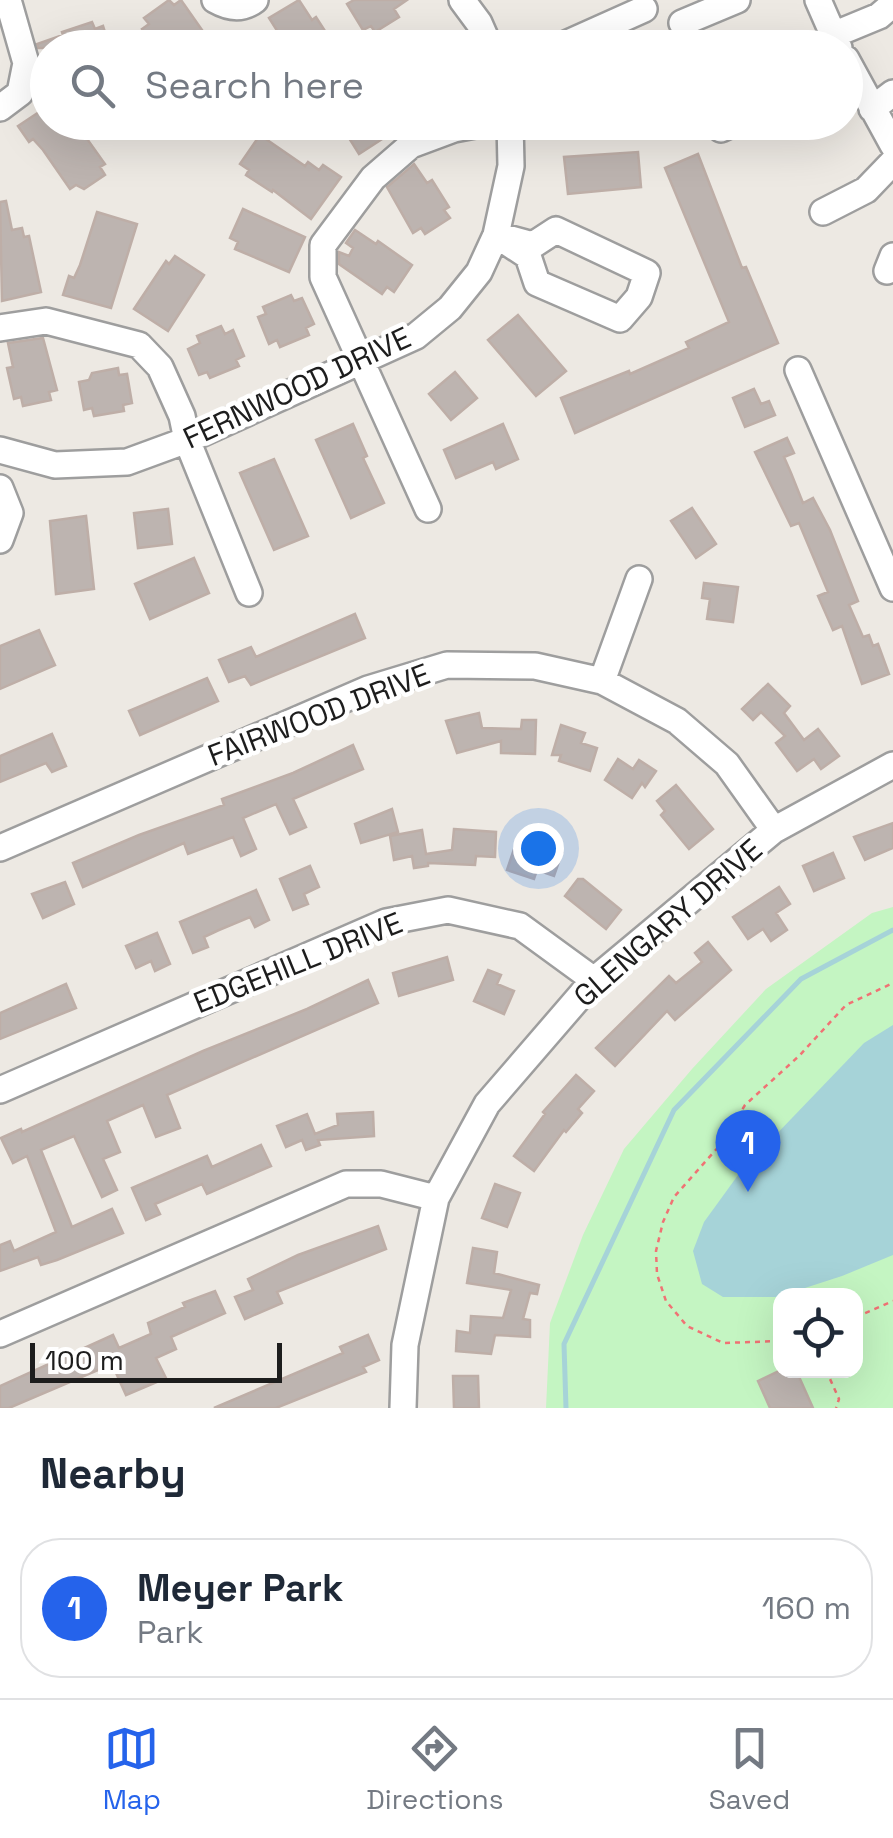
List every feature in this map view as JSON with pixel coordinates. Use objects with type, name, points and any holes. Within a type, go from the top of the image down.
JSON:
[{"type":"street","points":[[8,0],[26,63],[10,100]]},
{"type":"street","points":[[215,0],[240,7],[255,0]]},
{"type":"street","points":[[462,0],[482,30]]},
{"type":"street","points":[[682,23],[737,0]]},
{"type":"street","points":[[818,0],[831,30]]},
{"type":"street","points":[[856,30],[893,4]]},
{"type":"street","points":[[598,30],[644,9]]},
{"type":"street","points":[[872,109],[893,93]]},
{"type":"street","points":[[863,94],[893,145]]},
{"type":"street","points":[[427,140],[411,146],[373,178],[324,245],[323,277],[428,510]]},
{"type":"street","name":"FERNWOOD DRIVE","points":[[2,456],[55,466],[127,462],[187,440],[416,336],[450,308],[479,272],[496,236],[511,166],[510,140]]},
{"type":"street","points":[[823,212],[866,190],[893,162]]},
{"type":"street","points":[[556,230],[647,273],[639,297],[620,319],[538,283],[528,256],[496,236],[532,245],[556,230]]},
{"type":"street","points":[[0,328],[46,320],[139,345],[160,367],[249,593]]},
{"type":"street","points":[[798,370],[893,588]]},
{"type":"street","points":[[0,540],[10,513],[0,486],[2,456]]},
{"type":"street","points":[[602,680],[639,579]]},
{"type":"street","name":"FAIRWOOD DRIVE","points":[[0,848],[395,679],[448,665],[535,666],[602,680],[678,721],[727,764],[774,830]]},
{"type":"street","name":"GLENGARY DRIVE","points":[[403,1408],[405,1345],[436,1198],[487,1104],[594,980],[774,830],[893,765]]},
{"type":"street","name":"EDGEHILL DRIVE","points":[[0,1090],[386,922],[448,910],[520,926],[594,980]]},
{"type":"street","points":[[0,1334],[346,1184],[381,1184],[436,1198]]},
{"type":"path","points":[[773,1341],[722,1343],[687,1326],[666,1301],[657,1274],[656,1251],[663,1222],[674,1197],[721,1144],[745,1104],[800,1056],[846,1005],[893,983]]},
{"type":"path","points":[[863,1314],[893,1301]]},
{"type":"path","points":[[830,1378],[839,1399],[836,1408]]},
{"type":"green space","points":[[893,907],[893,1408],[546,1408],[550,1323],[583,1235],[624,1149],[766,989],[872,913]]},
{"type":"water","points":[[893,1025],[893,1255],[805,1288],[773,1288],[773,1297],[723,1297],[702,1284],[693,1251],[704,1222],[741,1171],[864,1043]]},
{"type":"building","points":[[169,0],[174,5],[181,0],[202,30],[143,30],[149,24],[144,18]]},
{"type":"building","points":[[299,0],[324,30],[277,30],[269,18]]},
{"type":"building","points":[[354,0],[407,0],[394,9],[399,17],[378,30],[371,26],[363,30],[347,4]]},
{"type":"building","points":[[92,22],[95,29],[103,26],[104,30],[68,30]]},
{"type":"building","points":[[30,118],[32,140],[29,142],[18,126]]},
{"type":"building","points":[[34,140],[88,140],[105,164],[100,167],[105,175],[84,189],[76,185],[70,189]]},
{"type":"building","points":[[257,140],[267,140],[305,166],[308,162],[319,170],[323,165],[341,177],[311,219],[246,175],[249,170],[240,164]]},
{"type":"building","points":[[350,140],[381,140],[359,154]]},
{"type":"building","points":[[638,152],[641,187],[568,194],[564,157]]},
{"type":"building","points":[[698,154],[742,268],[746,267],[778,343],[575,433],[561,398],[689,348],[686,342],[729,322],[665,168]]},
{"type":"building","points":[[414,164],[427,183],[432,180],[449,207],[444,210],[450,218],[425,234],[421,228],[413,233],[387,187]]},
{"type":"building","points":[[6,201],[12,230],[22,228],[24,237],[29,236],[41,292],[2,301],[0,202]]},
{"type":"building","points":[[243,209],[305,237],[289,272],[235,249],[238,242],[230,238]]},
{"type":"building","points":[[97,212],[137,224],[111,308],[63,295],[69,276],[74,278],[80,265]]},
{"type":"building","points":[[355,230],[412,265],[394,292],[387,287],[382,294],[339,264],[339,252],[349,256],[353,248],[346,243]]},
{"type":"building","points":[[175,256],[204,275],[168,331],[134,309],[166,261],[169,264]]},
{"type":"building","points":[[291,295],[294,301],[302,298],[314,324],[306,328],[309,335],[280,347],[277,340],[269,344],[258,317],[266,314],[263,307]]},
{"type":"building","points":[[518,315],[566,371],[536,396],[488,340]]},
{"type":"building","points":[[221,326],[225,334],[233,330],[244,356],[236,360],[239,366],[210,378],[207,372],[199,375],[188,349],[200,343],[197,336]]},
{"type":"building","points":[[43,338],[57,390],[49,392],[51,400],[23,406],[21,397],[14,399],[7,368],[13,367],[8,343]]},
{"type":"building","points":[[118,368],[119,375],[127,374],[132,403],[123,405],[124,411],[94,416],[92,408],[84,410],[79,382],[89,380],[92,373]]},
{"type":"building","points":[[455,372],[477,398],[451,420],[429,394]]},
{"type":"building","points":[[754,389],[761,404],[769,401],[775,415],[745,427],[733,398]]},
{"type":"building","points":[[353,424],[367,456],[363,458],[384,503],[351,518],[316,440]]},
{"type":"building","points":[[503,424],[518,459],[496,469],[493,462],[456,478],[444,450]]},
{"type":"building","points":[[787,438],[794,453],[784,457],[803,503],[813,498],[830,530],[858,601],[849,605],[863,637],[869,635],[873,646],[878,644],[889,674],[862,684],[842,626],[833,630],[818,596],[828,592],[799,523],[791,526],[755,452]]},
{"type":"building","points":[[274,459],[308,536],[274,550],[240,473]]},
{"type":"building","points":[[692,508],[716,544],[696,558],[671,521]]},
{"type":"building","points":[[168,509],[172,544],[138,548],[134,513]]},
{"type":"building","points":[[86,516],[94,589],[56,594],[50,521]]},
{"type":"building","points":[[194,558],[209,593],[150,619],[135,584]]},
{"type":"building","points":[[704,583],[738,587],[733,622],[707,619],[710,599],[702,598]]},
{"type":"building","points":[[355,614],[365,638],[251,685],[245,676],[229,682],[219,660],[251,647],[256,657]]},
{"type":"building","points":[[39,630],[55,665],[0,689],[0,646]]},
{"type":"building","points":[[207,678],[218,701],[140,735],[129,711]]},
{"type":"building","points":[[768,684],[790,706],[784,713],[804,740],[818,729],[839,756],[821,769],[814,759],[797,771],[776,743],[785,736],[761,712],[753,720],[742,709]]},
{"type":"building","points":[[479,713],[482,728],[521,729],[522,720],[536,720],[535,754],[501,753],[501,741],[457,753],[446,721]]},
{"type":"building","points":[[561,725],[585,733],[581,743],[597,748],[590,771],[559,761],[561,755],[552,755]]},
{"type":"building","points":[[52,734],[66,766],[52,772],[46,763],[0,782],[0,756]]},
{"type":"building","points":[[353,745],[363,769],[293,799],[306,827],[290,834],[276,804],[243,818],[256,849],[241,856],[233,837],[188,854],[184,843],[83,887],[73,863],[224,805],[222,799],[293,773]]},
{"type":"building","points":[[618,759],[633,769],[639,760],[656,771],[632,798],[605,780]]},
{"type":"building","points":[[676,785],[713,829],[689,849],[661,815],[665,811],[657,801]]},
{"type":"building","points":[[392,809],[398,832],[361,843],[355,824]]},
{"type":"building","points":[[893,823],[893,848],[865,860],[854,837]]},
{"type":"building","points":[[454,829],[496,832],[495,857],[476,856],[475,865],[428,863],[414,868],[412,856],[394,860],[390,836],[422,830],[426,854],[452,850]]},
{"type":"building","points":[[544,835],[558,840],[554,851],[562,853],[554,876],[537,870],[534,879],[507,870],[517,840],[539,848]]},
{"type":"building","points":[[833,853],[844,878],[814,891],[803,866]]},
{"type":"building","points":[[310,866],[319,887],[304,894],[308,904],[293,910],[280,879]]},
{"type":"building","points":[[578,879],[621,910],[606,929],[565,896]]},
{"type":"building","points":[[65,882],[74,904],[43,918],[32,894]]},
{"type":"building","points":[[779,887],[790,904],[776,913],[787,930],[771,941],[763,929],[748,939],[733,917]]},
{"type":"building","points":[[256,890],[269,920],[255,927],[250,917],[219,930],[204,937],[208,947],[193,953],[180,922]]},
{"type":"building","points":[[157,933],[170,964],[155,971],[151,961],[136,968],[126,946]]},
{"type":"building","points":[[708,942],[731,970],[675,1020],[667,1011],[615,1066],[596,1048],[669,976],[676,983],[702,962],[695,953]]},
{"type":"building","points":[[447,957],[453,980],[399,996],[393,973]]},
{"type":"building","points":[[488,970],[501,975],[497,984],[514,991],[504,1014],[474,1001]]},
{"type":"building","points":[[368,980],[378,1003],[167,1095],[180,1128],[156,1137],[143,1105],[107,1121],[120,1152],[103,1159],[117,1190],[102,1197],[74,1136],[41,1150],[72,1227],[112,1209],[123,1233],[41,1265],[38,1257],[0,1271],[0,1245],[10,1241],[14,1251],[56,1232],[27,1156],[13,1163],[1,1138]]},
{"type":"building","points":[[66,984],[76,1008],[0,1039],[0,1013]]},
{"type":"building","points":[[576,1075],[594,1091],[578,1109],[582,1113],[564,1130],[534,1171],[514,1156],[543,1112]]},
{"type":"building","points":[[373,1112],[374,1136],[318,1140],[320,1145],[306,1150],[302,1140],[286,1147],[277,1126],[307,1114],[315,1134],[338,1125],[337,1114]]},
{"type":"building","points":[[261,1145],[271,1166],[207,1194],[202,1184],[155,1204],[160,1214],[146,1220],[132,1188],[207,1156],[212,1167]]},
{"type":"building","points":[[495,1184],[520,1193],[507,1227],[482,1218]]},
{"type":"building","points":[[378,1226],[386,1249],[277,1292],[282,1303],[245,1319],[235,1297],[253,1290],[248,1279],[298,1255]]},
{"type":"building","points":[[473,1248],[497,1252],[494,1273],[539,1285],[537,1294],[530,1293],[523,1319],[530,1320],[530,1337],[495,1335],[491,1354],[456,1351],[457,1331],[470,1333],[471,1316],[503,1318],[511,1290],[467,1283]]},
{"type":"building","points":[[215,1291],[225,1313],[171,1337],[176,1349],[156,1358],[166,1378],[126,1395],[112,1364],[9,1408],[0,1408],[0,1386],[113,1335],[119,1348],[151,1334],[148,1323]]},
{"type":"building","points":[[368,1335],[379,1360],[363,1367],[366,1372],[276,1408],[214,1408],[343,1353],[340,1347]]},
{"type":"building","points":[[773,1374],[773,1378],[800,1378],[813,1408],[770,1408],[758,1381]]},
{"type":"building","points":[[453,1376],[478,1376],[479,1408],[454,1408]]},
{"type":"waterway","points":[[566,1408],[564,1344],[674,1110],[801,979],[893,930]]},
{"type":"place","name":"Meyer Park","points":[[748,1192]]}]
